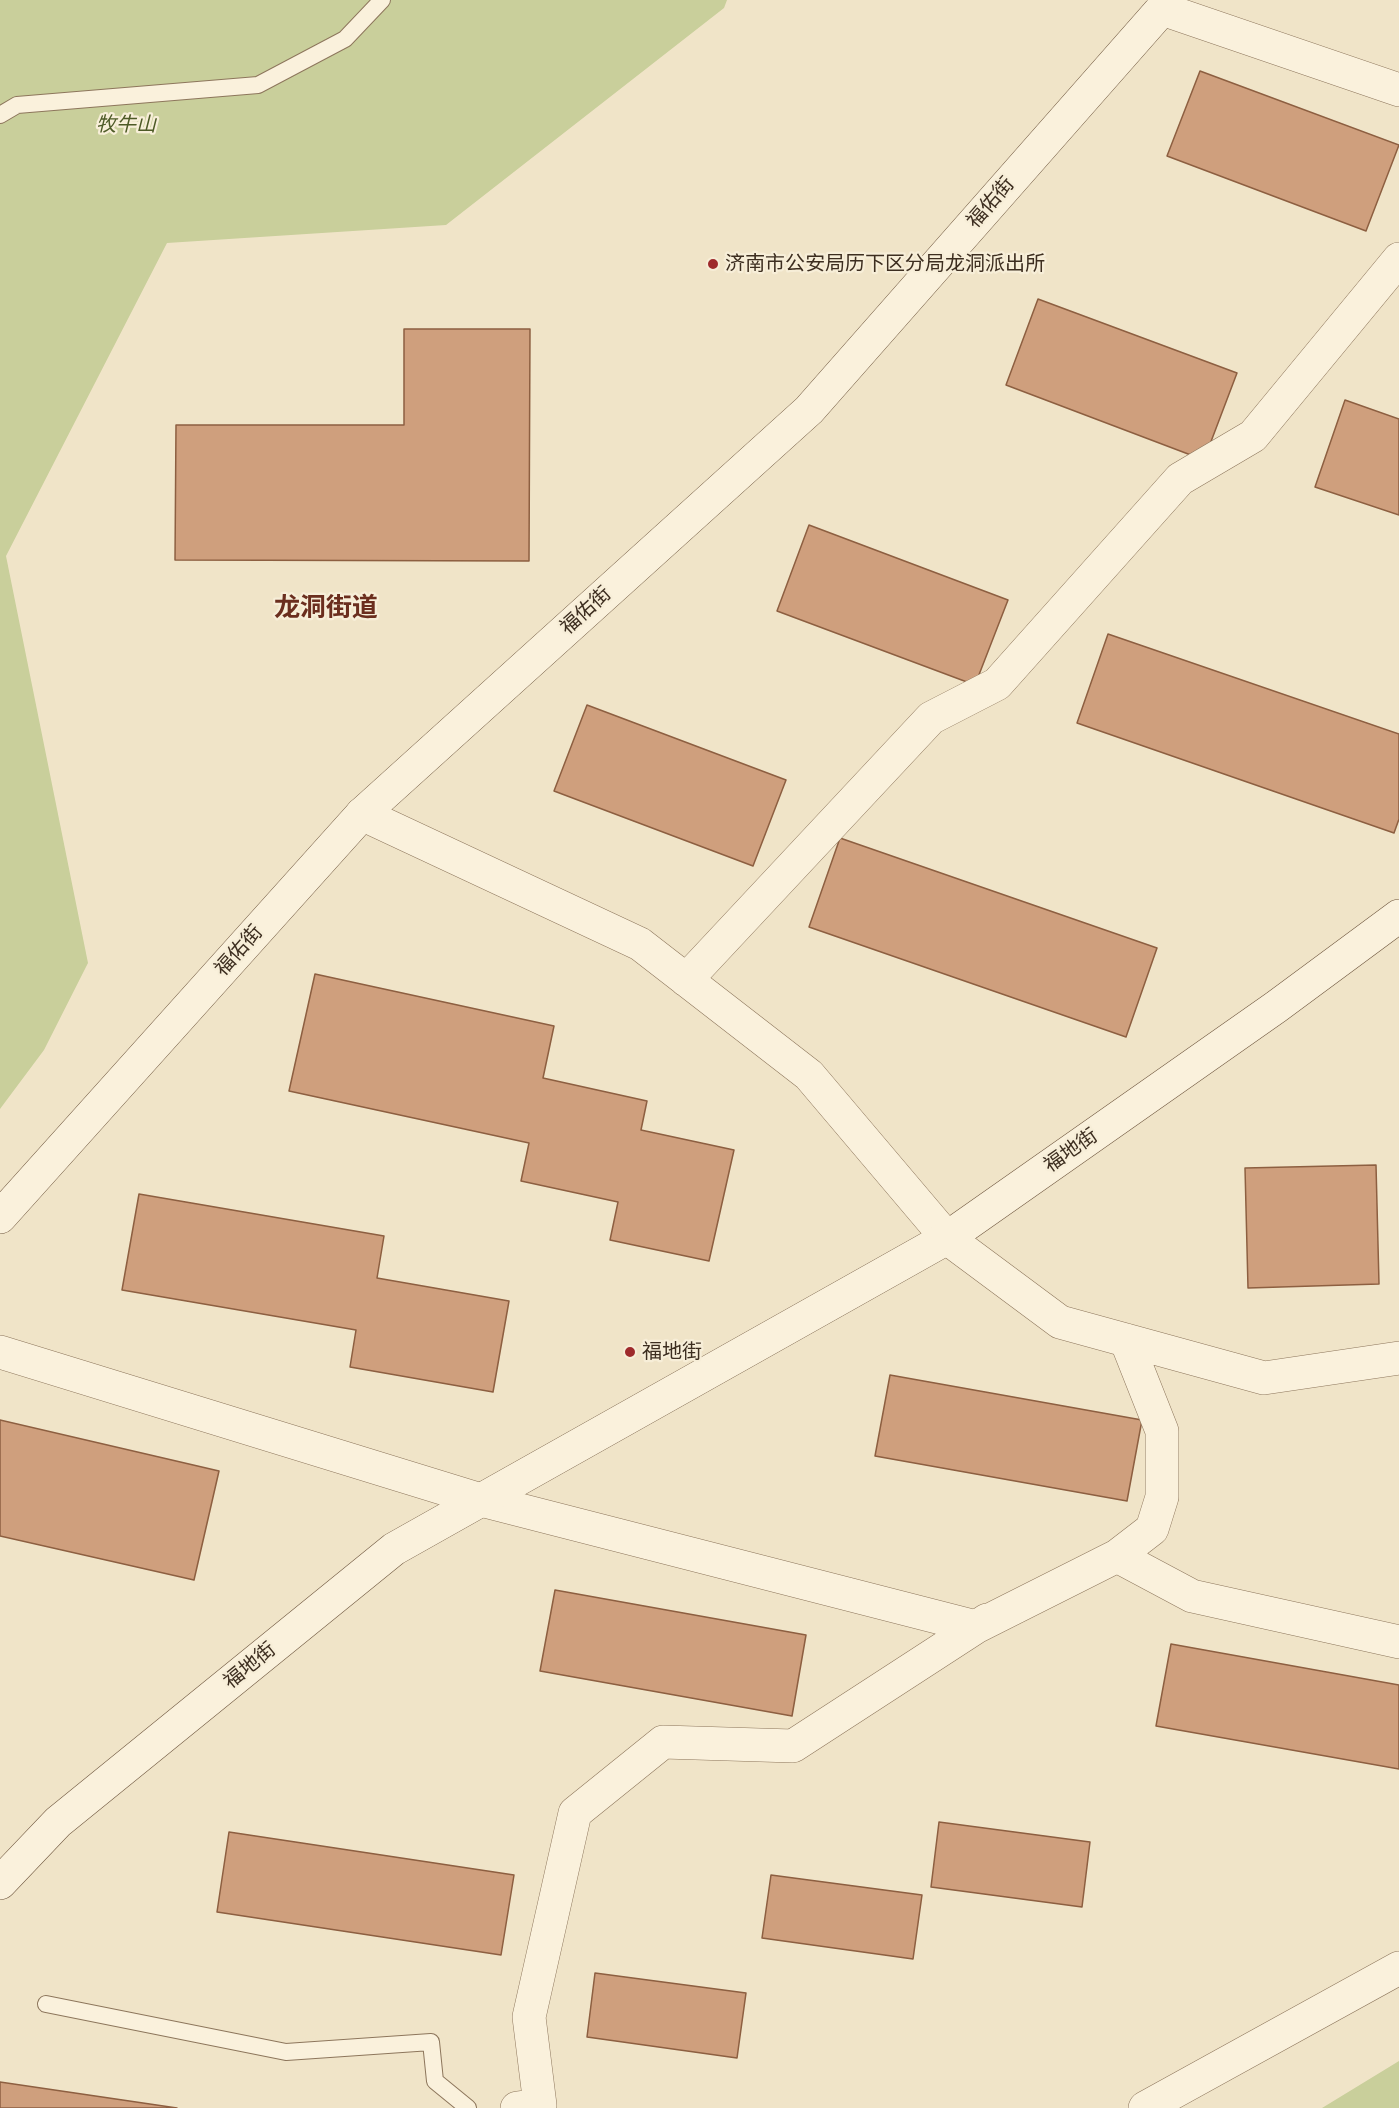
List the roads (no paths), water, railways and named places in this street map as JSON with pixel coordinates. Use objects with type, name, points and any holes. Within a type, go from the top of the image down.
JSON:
[{"type":"street","points":[[1164,4],[1399,90]]},
{"type":"street","name":"福佑街","points":[[0,1217],[362,814],[809,410],[1164,4]]},
{"type":"street","points":[[686,980],[931,718],[997,684],[1180,478],[1253,436],[1399,259]]},
{"type":"street","points":[[362,814],[640,944],[809,1075],[947,1238],[1060,1322],[1264,1378],[1399,1358]]},
{"type":"street","name":"福地街","points":[[0,1883],[58,1822],[394,1549],[947,1238],[1276,1007],[1399,916]]},
{"type":"street","points":[[517,2108],[540,2105],[529,2017],[575,1813],[663,1742],[793,1746],[999,1612],[1117,1556],[1152,1529],[1162,1497],[1162,1431],[1126,1340]]},
{"type":"street","points":[[0,1352],[482,1500],[976,1627]]},
{"type":"street","points":[[1117,1556],[1191,1596],[1399,1642]]},
{"type":"street","points":[[1145,2108],[1399,1968]]},
{"type":"lane","points":[[0,115],[16,105],[258,85],[345,39],[382,0]]},
{"type":"lane","points":[[46,2004],[286,2052],[431,2042],[435,2081],[468,2108]]},
{"type":"place","name":"济南市公安局历下区分局龙洞派出所","points":[[713,264]]},
{"type":"place","name":"福地街","points":[[630,1352]]},
{"type":"district","name":"龙洞街道","points":[[326,609]]},
{"type":"park label","name":"牧牛山","points":[[126,125]]}]
